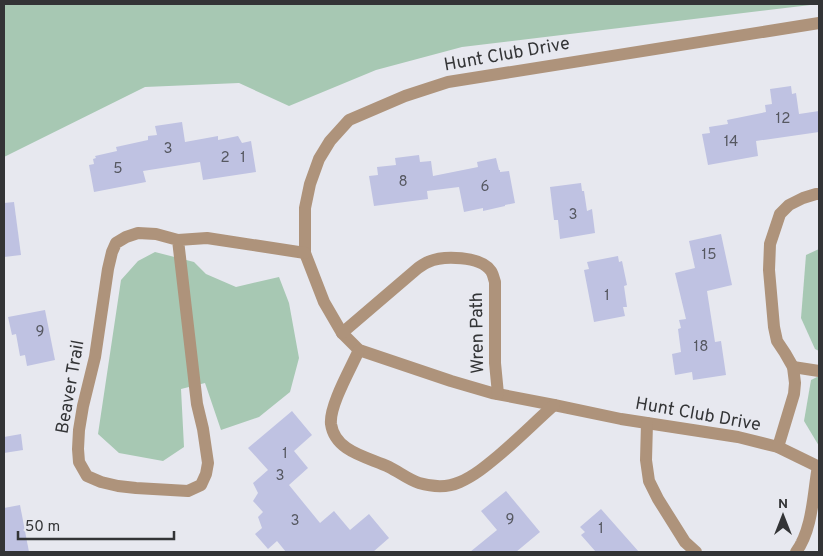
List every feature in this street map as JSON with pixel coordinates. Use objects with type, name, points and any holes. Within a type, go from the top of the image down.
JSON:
[{"type":"street","name":"Hunt Club Drive","points":[[818,466],[778,448],[738,437],[621,419],[498,394],[451,381],[359,350],[342,333],[324,302],[305,252],[305,208],[310,184],[319,159],[330,141],[349,120],[405,96],[448,82],[819,23]]},
{"type":"street","points":[[778,448],[794,394],[795,383],[793,367],[777,341],[774,327],[769,270],[770,244],[780,214],[789,205],[803,198],[819,194]]},
{"type":"street","name":"Beaver Trail","points":[[138,234],[156,234],[178,240],[198,404],[208,463],[206,474],[201,485],[188,491],[136,488],[101,482],[87,476],[79,462],[78,449],[83,406],[95,358],[112,252],[116,243],[126,237],[138,234]]},
{"type":"street","points":[[178,240],[207,238],[305,252]]},
{"type":"street","name":"Wren Path","points":[[342,333],[418,268],[429,262],[442,258],[468,259],[481,262],[491,271],[495,282],[495,363],[498,394]]},
{"type":"street","points":[[359,350],[334,403],[331,424],[335,436],[349,451],[390,467],[418,483],[447,486],[461,482],[483,469],[554,405]]},
{"type":"street","points":[[793,367],[819,371]]},
{"type":"street","points":[[647,423],[646,460],[649,481],[658,499],[686,542],[696,552]]},
{"type":"street","points":[[796,552],[808,528],[818,466]]},
{"type":"green space","points":[[4,4],[819,4],[462,47],[376,70],[289,106],[239,83],[145,87],[4,157]]},
{"type":"green space","points":[[819,249],[819,351],[815,349],[801,318],[806,255]]},
{"type":"green space","points":[[155,252],[194,262],[206,274],[236,287],[279,277],[289,303],[299,358],[290,392],[259,417],[221,430],[205,383],[181,389],[184,447],[163,461],[119,453],[98,434],[121,280],[138,261]]},
{"type":"green space","points":[[819,376],[819,446],[804,421],[811,380]]},
{"type":"building","points":[[791,86],[792,94],[796,93],[799,114],[819,111],[819,132],[756,141],[758,156],[708,165],[702,134],[710,133],[709,127],[728,124],[727,120],[766,112],[765,105],[772,104],[770,89]]},
{"type":"building","points":[[182,122],[185,142],[218,136],[218,140],[238,136],[242,143],[251,141],[256,172],[203,180],[200,162],[143,171],[146,182],[94,192],[89,165],[94,164],[93,159],[96,158],[95,156],[117,151],[116,147],[148,140],[148,136],[157,135],[155,126]]},
{"type":"building","points":[[419,155],[420,162],[431,161],[433,176],[478,167],[477,162],[496,158],[500,172],[509,171],[515,203],[483,211],[483,208],[464,212],[459,187],[427,191],[428,199],[374,206],[369,176],[378,175],[377,167],[396,165],[395,158]]},
{"type":"building","points":[[581,183],[587,211],[592,209],[595,233],[560,239],[558,220],[554,220],[550,187]]},
{"type":"building","points":[[14,202],[21,255],[4,257],[4,203]]},
{"type":"building","points":[[721,234],[732,285],[707,291],[715,342],[721,341],[726,375],[693,380],[692,372],[675,375],[672,354],[681,352],[678,329],[681,328],[679,320],[686,319],[675,273],[695,268],[689,241]]},
{"type":"building","points":[[618,256],[619,262],[622,261],[627,285],[624,286],[627,307],[623,307],[625,316],[594,322],[584,270],[589,269],[587,262]]},
{"type":"building","points":[[45,310],[55,360],[27,366],[25,355],[20,356],[16,334],[12,335],[8,317]]},
{"type":"building","points":[[292,411],[312,435],[294,451],[308,468],[289,485],[320,523],[334,511],[350,530],[369,514],[389,538],[373,552],[286,552],[277,541],[268,549],[255,534],[262,528],[258,517],[263,512],[253,501],[258,493],[253,483],[268,470],[248,448]]},
{"type":"building","points":[[21,434],[23,450],[4,453],[4,437]]},
{"type":"building","points":[[506,491],[540,532],[516,552],[470,552],[497,530],[481,511]]},
{"type":"building","points":[[20,505],[29,552],[4,552],[4,508]]},
{"type":"building","points":[[601,509],[639,552],[596,552],[581,535],[585,532],[580,527]]}]
